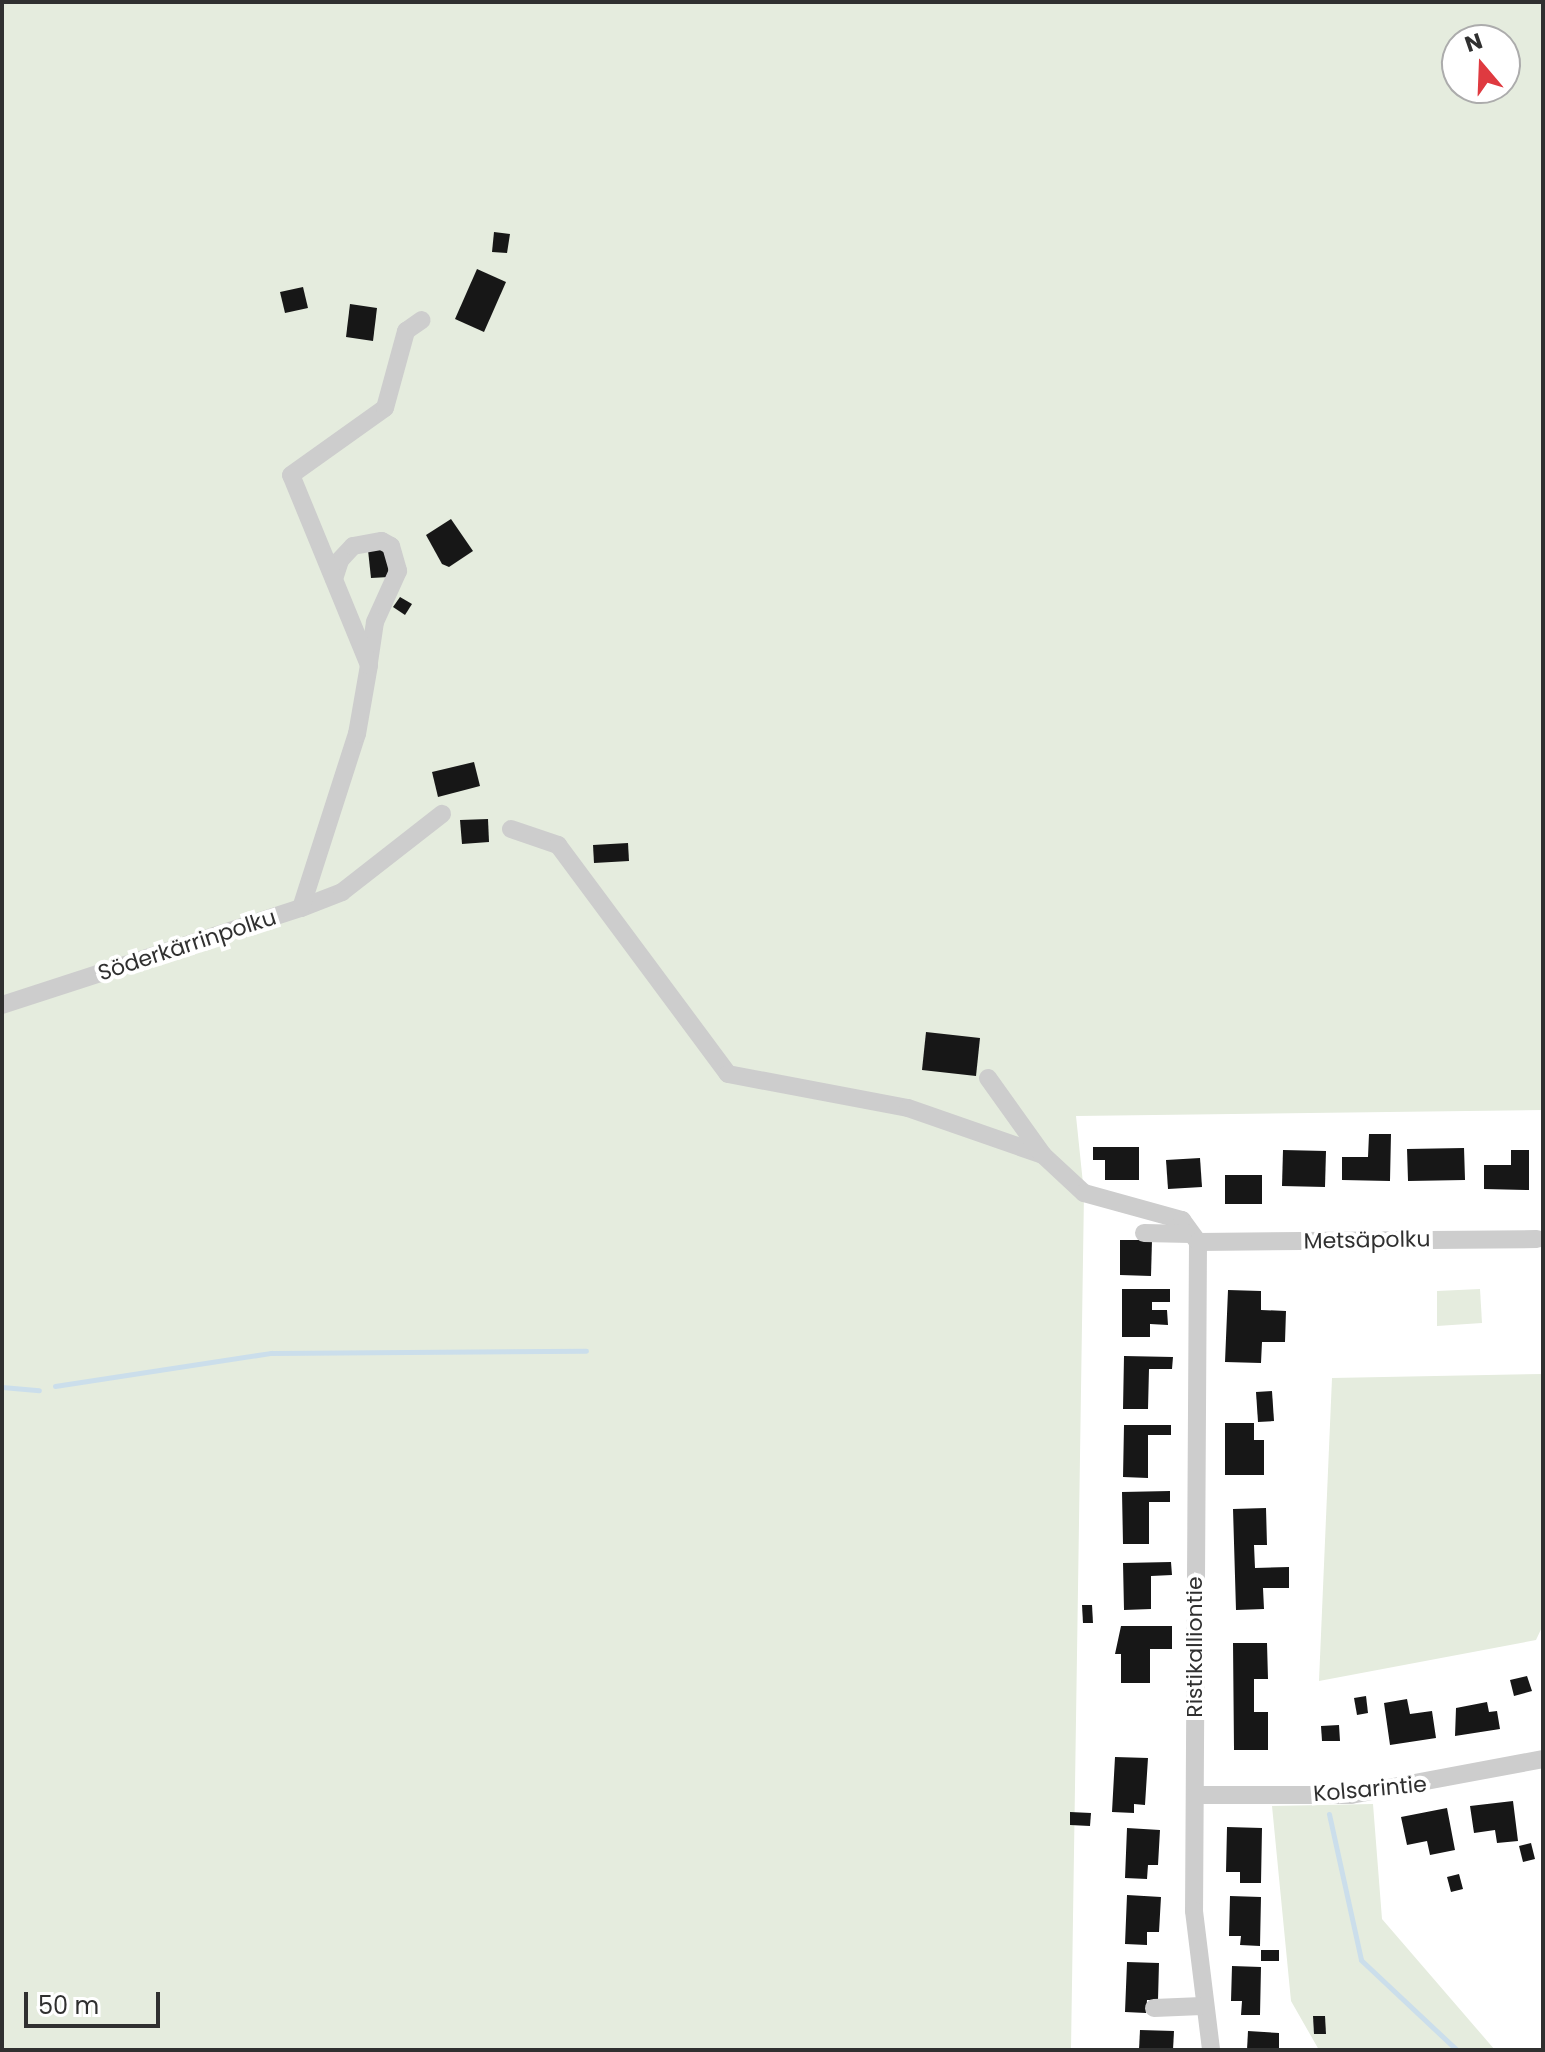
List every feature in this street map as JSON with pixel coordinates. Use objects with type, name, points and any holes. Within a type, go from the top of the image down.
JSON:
[{"type":"street","points":[[369,665],[291,475],[385,408],[406,331],[422,320]]},
{"type":"street","name":"Söderkärrinpolku","points":[[2,1005],[301,908],[357,734],[375,622],[398,571],[391,546],[382,541],[353,546],[340,560],[334,579]]},
{"type":"street","points":[[301,908],[342,892],[442,814]]},
{"type":"street","points":[[511,829],[558,845],[728,1074],[908,1108],[1043,1155]]},
{"type":"street","points":[[988,1078],[1043,1155],[1084,1193],[1182,1220],[1194,1238]]},
{"type":"street","name":"Metsäpolku","points":[[1144,1233],[1194,1238],[1537,1239]]},
{"type":"street","name":"Ristikalliontie","points":[[1194,1238],[1194,1911],[1202,2006],[1211,2050]]},
{"type":"street","name":"Kolsarintie","points":[[1195,1795],[1351,1795],[1543,1759]]},
{"type":"street","points":[[1154,2008],[1202,2006]]},
{"type":"shaded area","points":[[2,2],[1543,2],[1543,1110],[1076,1116],[1084,1193],[1071,2050],[2,2050]]},
{"type":"shaded area","points":[[1480,1289],[1482,1323],[1437,1326],[1437,1291]]},
{"type":"shaded area","points":[[1543,1374],[1543,1625],[1536,1640],[1319,1681],[1332,1378]]},
{"type":"shaded area","points":[[1373,1804],[1382,1919],[1495,2050],[1319,2050],[1291,2001],[1272,1806]]},
{"type":"building","points":[[494,232],[510,234],[507,253],[492,252]]},
{"type":"building","points":[[477,269],[506,282],[484,332],[455,319]]},
{"type":"building","points":[[303,287],[308,308],[285,313],[280,292]]},
{"type":"building","points":[[350,304],[377,308],[373,341],[346,337]]},
{"type":"building","points":[[451,519],[473,551],[449,567],[442,564],[426,535]]},
{"type":"building","points":[[387,548],[389,577],[371,578],[368,550]]},
{"type":"building","points":[[400,597],[412,604],[405,615],[393,607]]},
{"type":"building","points":[[474,762],[480,786],[438,797],[432,772]]},
{"type":"building","points":[[488,819],[489,842],[462,844],[460,820]]},
{"type":"building","points":[[628,843],[629,861],[594,863],[593,845]]},
{"type":"building","points":[[926,1032],[980,1038],[976,1076],[922,1070]]},
{"type":"building","points":[[1369,1134],[1391,1134],[1390,1181],[1342,1180],[1342,1157],[1368,1157]]},
{"type":"building","points":[[1093,1147],[1139,1147],[1139,1180],[1105,1180],[1105,1160],[1093,1160]]},
{"type":"building","points":[[1464,1148],[1465,1180],[1408,1181],[1407,1149]]},
{"type":"building","points":[[1283,1150],[1326,1151],[1325,1187],[1282,1186]]},
{"type":"building","points":[[1511,1150],[1529,1150],[1529,1190],[1484,1189],[1484,1165],[1511,1165]]},
{"type":"building","points":[[1200,1158],[1202,1187],[1168,1189],[1166,1160]]},
{"type":"building","points":[[1225,1175],[1262,1175],[1262,1204],[1225,1204]]},
{"type":"building","points":[[1120,1240],[1152,1240],[1151,1276],[1120,1275]]},
{"type":"building","points":[[1122,1289],[1170,1289],[1170,1302],[1152,1302],[1152,1310],[1167,1310],[1168,1325],[1150,1324],[1150,1337],[1122,1337]]},
{"type":"building","points":[[1228,1290],[1261,1291],[1261,1310],[1286,1311],[1285,1342],[1262,1342],[1261,1363],[1225,1362]]},
{"type":"building","points":[[1124,1356],[1173,1357],[1172,1369],[1149,1369],[1148,1409],[1123,1409]]},
{"type":"building","points":[[1272,1391],[1274,1421],[1258,1422],[1256,1392]]},
{"type":"building","points":[[1225,1423],[1254,1423],[1254,1440],[1264,1440],[1264,1475],[1225,1475]]},
{"type":"building","points":[[1124,1425],[1171,1425],[1171,1435],[1148,1435],[1148,1478],[1123,1477]]},
{"type":"building","points":[[1170,1491],[1170,1502],[1149,1502],[1149,1544],[1123,1544],[1122,1492]]},
{"type":"building","points":[[1266,1508],[1267,1545],[1254,1545],[1255,1568],[1289,1567],[1289,1588],[1263,1588],[1264,1609],[1236,1610],[1233,1509]]},
{"type":"building","points":[[1171,1562],[1172,1575],[1151,1576],[1151,1609],[1124,1610],[1123,1563]]},
{"type":"building","points":[[1082,1605],[1092,1605],[1093,1623],[1083,1623]]},
{"type":"building","points":[[1121,1626],[1172,1626],[1172,1649],[1150,1649],[1150,1683],[1121,1683],[1121,1654],[1115,1654]]},
{"type":"building","points":[[1233,1643],[1267,1643],[1268,1679],[1254,1679],[1254,1712],[1268,1712],[1268,1750],[1234,1750]]},
{"type":"building","points":[[1527,1676],[1532,1691],[1514,1696],[1510,1680]]},
{"type":"building","points":[[1366,1696],[1368,1713],[1357,1715],[1354,1698]]},
{"type":"building","points":[[1407,1699],[1410,1714],[1432,1711],[1436,1738],[1390,1745],[1384,1703]]},
{"type":"building","points":[[1487,1702],[1489,1712],[1497,1711],[1500,1729],[1455,1736],[1456,1708]]},
{"type":"building","points":[[1339,1725],[1340,1741],[1322,1741],[1321,1726]]},
{"type":"building","points":[[1115,1757],[1148,1758],[1145,1805],[1134,1804],[1134,1813],[1112,1812]]},
{"type":"building","points":[[1513,1801],[1518,1841],[1497,1843],[1495,1830],[1474,1833],[1470,1806]]},
{"type":"building","points":[[1447,1808],[1455,1850],[1430,1855],[1427,1841],[1407,1845],[1401,1817]]},
{"type":"building","points":[[1070,1812],[1091,1813],[1090,1826],[1070,1825]]},
{"type":"building","points":[[1227,1827],[1262,1828],[1261,1883],[1240,1883],[1240,1872],[1226,1872]]},
{"type":"building","points":[[1127,1828],[1160,1830],[1158,1865],[1148,1865],[1147,1879],[1125,1878]]},
{"type":"building","points":[[1531,1843],[1535,1859],[1523,1862],[1519,1846]]},
{"type":"building","points":[[1459,1874],[1463,1889],[1451,1892],[1447,1877]]},
{"type":"building","points":[[1127,1895],[1161,1897],[1159,1932],[1147,1932],[1147,1945],[1125,1944]]},
{"type":"building","points":[[1230,1896],[1261,1897],[1260,1946],[1240,1945],[1241,1936],[1229,1936]]},
{"type":"building","points":[[1261,1950],[1279,1950],[1279,1961],[1261,1961]]},
{"type":"building","points":[[1127,1962],[1159,1963],[1158,2000],[1147,2000],[1146,2013],[1125,2012]]},
{"type":"building","points":[[1232,1966],[1261,1967],[1260,2015],[1241,2015],[1242,2001],[1231,2001]]},
{"type":"building","points":[[1313,2016],[1325,2016],[1326,2034],[1314,2034]]},
{"type":"building","points":[[1140,2030],[1174,2031],[1173,2050],[1139,2050]]},
{"type":"building","points":[[1248,2031],[1279,2033],[1279,2050],[1247,2050]]},
{"type":"waterway","points":[[55,1386],[271,1353],[586,1351]]},
{"type":"waterway","points":[[2,1387],[39,1390]]},
{"type":"waterway","points":[[1329,1814],[1361,1960],[1457,2050]]}]
